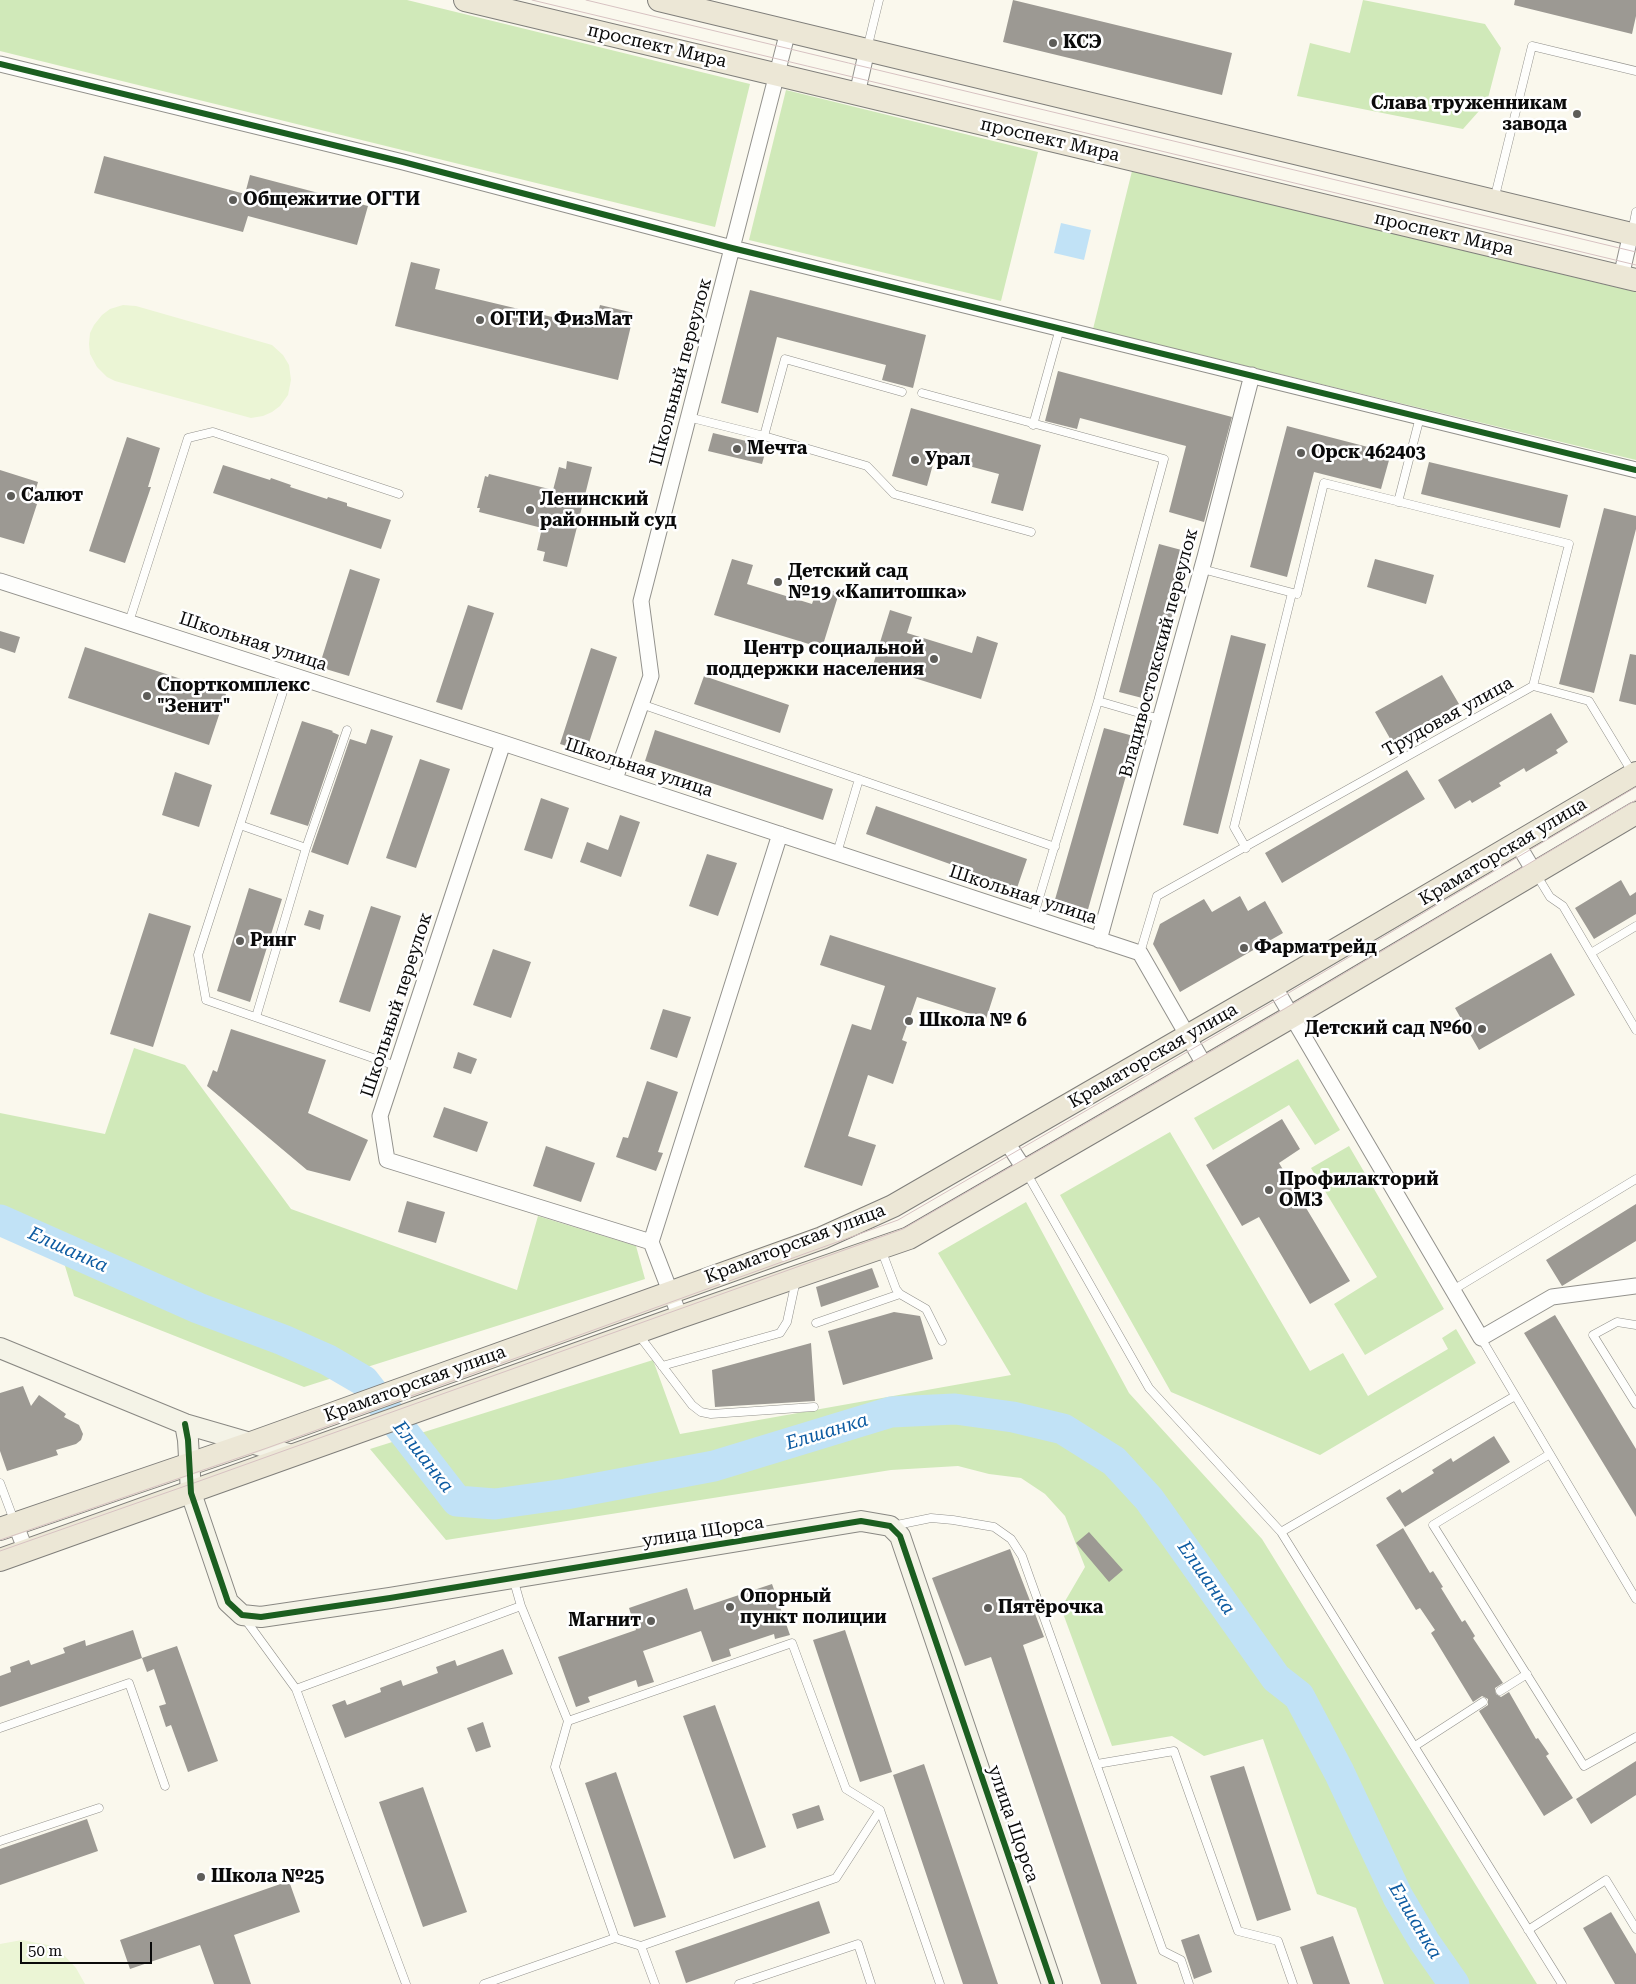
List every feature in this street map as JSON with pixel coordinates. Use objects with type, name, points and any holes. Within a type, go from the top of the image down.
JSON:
[{"type":"main road","name":"проспект Мира","points":[[465,0],[1629,278]]},
{"type":"main road","points":[[659,0],[1494,201],[1634,227]]},
{"type":"main road","name":"Краматорская улица","points":[[8,1526],[190,1464],[670,1293],[822,1238],[893,1206],[1635,775]]},
{"type":"main road","name":"Краматорская улица","points":[[0,1560],[637,1332],[909,1238],[1291,1017],[1636,813]]},
{"type":"street","name":"Школьный переулок","points":[[615,779],[651,676],[641,601],[788,31]]},
{"type":"street","points":[[857,94],[867,50]]},
{"type":"street","points":[[0,64],[403,162],[732,248],[1636,470]]},
{"type":"street","points":[[1629,278],[1634,227]]},
{"type":"street","name":"Владивостокский переулок","points":[[1099,940],[1202,569],[1252,375]]},
{"type":"street","name":"Школьная улица","points":[[0,581],[615,779],[1140,953]]},
{"type":"street","name":"Школьный переулок","points":[[503,743],[380,1116],[387,1160],[651,1242]]},
{"type":"street","points":[[680,1317],[651,1242],[780,834]]},
{"type":"street","points":[[1517,843],[1535,873]]},
{"type":"street","points":[[1140,953],[1205,1066]]},
{"type":"street","points":[[1274,986],[1481,1338],[1552,1297],[1636,1286]]},
{"type":"street","points":[[1006,1141],[1025,1170]]},
{"type":"street","points":[[0,1348],[185,1424],[292,1455]]},
{"type":"street","points":[[185,1424],[190,1464],[191,1493],[228,1602],[242,1615]]},
{"type":"street","name":"улица Щорса","points":[[242,1615],[261,1617],[861,1521],[890,1526],[900,1536],[1052,1984]]},
{"type":"street","points":[[8,1526],[26,1551]]},
{"type":"lane","points":[[867,50],[880,0]]},
{"type":"lane","points":[[1494,201],[1532,46],[1636,71]]},
{"type":"lane","points":[[1034,425],[1060,328]]},
{"type":"lane","points":[[764,436],[785,360],[902,392]]},
{"type":"lane","points":[[922,393],[1164,460],[1098,701],[1034,918]]},
{"type":"lane","points":[[688,417],[764,436],[867,466],[894,494],[1031,532]]},
{"type":"lane","points":[[1398,502],[1420,417]]},
{"type":"lane","points":[[129,622],[188,438],[213,432],[399,494]]},
{"type":"lane","name":"Трудовая улица","points":[[1140,953],[1157,896],[1533,686],[1569,544],[1324,483],[1297,594],[1292,592]]},
{"type":"lane","points":[[1202,569],[1292,592],[1234,827],[1246,848]]},
{"type":"lane","points":[[289,673],[198,954],[206,1000],[396,1066]]},
{"type":"lane","points":[[1533,686],[1589,701],[1635,775]]},
{"type":"lane","points":[[1098,701],[1160,719]]},
{"type":"lane","points":[[641,704],[1055,846]]},
{"type":"lane","points":[[256,1017],[306,848],[347,730]]},
{"type":"lane","points":[[836,853],[859,779]]},
{"type":"lane","points":[[240,825],[306,848]]},
{"type":"lane","points":[[1535,873],[1550,897],[1563,906],[1636,1030]]},
{"type":"lane","points":[[1591,953],[1636,926]]},
{"type":"lane","points":[[1025,1170],[1149,1388],[1281,1532],[1562,1984]]},
{"type":"lane","points":[[1452,1290],[1636,1179]]},
{"type":"lane","points":[[881,1248],[896,1289],[900,1294],[926,1309],[942,1341]]},
{"type":"lane","points":[[662,1366],[780,1333],[787,1322],[796,1276]]},
{"type":"lane","points":[[816,1323],[900,1294]]},
{"type":"lane","points":[[1636,1325],[1617,1322],[1593,1335],[1636,1404]]},
{"type":"lane","points":[[637,1332],[692,1405],[701,1412],[711,1414],[814,1407]]},
{"type":"lane","points":[[1481,1338],[1636,1599]]},
{"type":"lane","points":[[1281,1532],[1515,1396]]},
{"type":"lane","points":[[1550,1454],[1432,1524],[1584,1766],[1636,1737]]},
{"type":"lane","points":[[0,1483],[8,1526]]},
{"type":"lane","points":[[890,1526],[931,1518],[954,1520],[994,1528],[1011,1539],[1022,1556],[1163,1952],[1181,1960],[1189,1984]]},
{"type":"lane","points":[[513,1578],[522,1606],[568,1721],[555,1767],[615,1938]]},
{"type":"lane","points":[[296,1689],[522,1606]]},
{"type":"lane","points":[[242,1615],[296,1689],[406,1984]]},
{"type":"lane","points":[[568,1721],[792,1642],[846,1789],[880,1810],[940,1984]]},
{"type":"lane","points":[[1500,1691],[1527,1674]]},
{"type":"lane","points":[[0,1728],[130,1683],[165,1786]]},
{"type":"lane","points":[[1415,1746],[1482,1702]]},
{"type":"lane","points":[[1097,1764],[1174,1751],[1238,1931],[1278,1941],[1293,1984]]},
{"type":"lane","points":[[0,1841],[99,1808]]},
{"type":"lane","points":[[484,1984],[615,1938],[642,1946],[836,1878],[880,1810]]},
{"type":"lane","points":[[1528,1930],[1606,1880],[1636,1929]]},
{"type":"lane","points":[[739,1984],[858,1944],[871,1984]]},
{"type":"lane","points":[[642,1946],[655,1984]]},
{"type":"green space","points":[[0,0],[407,0],[750,84],[715,227],[0,51]]},
{"type":"green space","points":[[1363,0],[1485,24],[1501,48],[1487,102],[1463,129],[1297,96],[1310,43],[1350,53]]},
{"type":"green space","points":[[786,90],[1038,152],[1001,301],[749,240]]},
{"type":"green space","points":[[1132,171],[1636,292],[1636,460],[1093,329]]},
{"type":"green space","points":[[123,305],[136,306],[272,345],[283,355],[289,365],[291,380],[288,395],[280,406],[272,412],[251,418],[115,381],[107,377],[97,367],[90,354],[90,333],[102,315],[110,309]]},
{"type":"green space","points":[[134,1048],[185,1065],[291,1209],[517,1290],[538,1216],[636,1246],[645,1279],[304,1387],[74,1296],[62,1256],[0,1232],[0,1113],[105,1134]]},
{"type":"green space","points":[[1298,1059],[1340,1130],[1315,1145],[1289,1105],[1213,1150],[1194,1118]]},
{"type":"green space","points":[[1170,1132],[1310,1371],[1343,1353],[1368,1396],[1448,1349],[1442,1338],[1456,1329],[1476,1363],[1320,1455],[1171,1392],[1060,1195]]},
{"type":"green space","points":[[1349,1146],[1444,1309],[1365,1355],[1334,1304],[1377,1277],[1311,1168]]},
{"type":"green space","points":[[1026,1202],[1129,1393],[1262,1539],[1537,1984],[1384,1984],[1356,1908],[1317,1894],[1263,1739],[1204,1756],[1172,1736],[1112,1746],[1061,1608],[1085,1567],[1065,1516],[1045,1494],[1021,1478],[989,1474],[958,1466],[891,1470],[446,1540],[370,1449],[653,1360],[680,1434],[1011,1375],[938,1253]]},
{"type":"green space","points":[[22,1940],[48,1945],[62,1953],[76,1968],[85,1984],[0,1984],[0,1944]]},
{"type":"water","points":[[1061,223],[1091,230],[1084,260],[1054,253]]},
{"type":"building","points":[[1013,0],[1232,53],[1222,95],[1003,42]]},
{"type":"building","points":[[1515,0],[1636,0],[1636,16],[1632,34],[1514,5]]},
{"type":"building","name":"Общежитие ОГТИ","points":[[104,156],[245,194],[250,175],[368,206],[357,245],[248,216],[243,232],[94,193]]},
{"type":"building","name":"ОГТИ, ФизМат","points":[[411,262],[440,269],[435,289],[594,327],[600,305],[634,313],[618,380],[395,326]]},
{"type":"building","points":[[750,290],[926,335],[913,388],[882,380],[886,365],[777,337],[758,413],[721,403]]},
{"type":"building","points":[[1058,371],[1232,417],[1204,522],[1169,512],[1186,446],[1080,418],[1077,429],[1045,421]]},
{"type":"building","name":"Урал","points":[[911,408],[1041,445],[1023,511],[991,503],[999,474],[935,457],[927,486],[892,476]]},
{"type":"building","points":[[1287,426],[1391,453],[1381,489],[1314,472],[1287,577],[1250,567]]},
{"type":"building","name":"Мечта","points":[[713,433],[767,446],[762,464],[708,451]]},
{"type":"building","points":[[127,437],[160,448],[148,487],[151,487],[125,563],[89,551]]},
{"type":"building","name":"Ленинский районный суд","points":[[567,461],[592,467],[567,567],[543,561],[545,552],[537,550],[542,528],[479,512],[480,508],[477,508],[485,476],[488,477],[489,474],[553,490],[559,467],[566,469]]},
{"type":"building","points":[[1429,462],[1568,495],[1560,528],[1421,494]]},
{"type":"building","points":[[223,465],[270,480],[271,478],[291,485],[290,487],[327,499],[328,497],[347,503],[347,506],[391,520],[381,549],[213,493]]},
{"type":"building","points":[[0,470],[38,482],[32,502],[37,504],[24,544],[0,537]]},
{"type":"building","points":[[1604,508],[1636,516],[1636,529],[1594,693],[1559,684]]},
{"type":"building","points":[[1159,544],[1189,552],[1150,700],[1119,692]]},
{"type":"building","points":[[732,559],[753,565],[747,584],[812,604],[818,586],[839,593],[822,648],[714,615]]},
{"type":"building","points":[[1375,559],[1434,575],[1426,604],[1367,587]]},
{"type":"building","points":[[350,569],[380,579],[349,676],[319,667]]},
{"type":"building","points":[[468,605],[494,613],[462,710],[436,702]]},
{"type":"building","name":"Центр социальной поддержки населения","points":[[890,610],[912,617],[907,633],[972,653],[977,636],[998,643],[981,699],[873,665]]},
{"type":"building","points":[[0,631],[20,637],[15,653],[0,648]]},
{"type":"building","points":[[1231,635],[1266,644],[1218,834],[1183,825]]},
{"type":"building","name":"Спорткомплекс \"Зенит\"","points":[[85,647],[226,694],[209,745],[68,698]]},
{"type":"building","points":[[591,648],[617,657],[586,752],[560,744]]},
{"type":"building","points":[[1630,654],[1636,655],[1636,705],[1619,701]]},
{"type":"building","points":[[1442,675],[1459,704],[1392,742],[1375,712]]},
{"type":"building","points":[[704,676],[789,705],[780,733],[694,704]]},
{"type":"building","points":[[1551,713],[1568,742],[1556,750],[1558,753],[1526,772],[1524,768],[1499,783],[1501,786],[1472,803],[1470,800],[1455,809],[1438,780]]},
{"type":"building","points":[[302,721],[333,731],[339,735],[308,826],[270,814]]},
{"type":"building","points":[[1104,728],[1137,737],[1087,913],[1054,903]]},
{"type":"building","points":[[371,729],[393,736],[348,865],[311,852],[350,739],[366,744]]},
{"type":"building","points":[[655,730],[833,789],[823,820],[645,761]]},
{"type":"building","points":[[420,759],[450,769],[416,868],[386,858]]},
{"type":"building","points":[[1407,770],[1425,799],[1282,883],[1265,853]]},
{"type":"building","points":[[175,772],[212,785],[199,827],[162,815]]},
{"type":"building","points":[[541,798],[569,808],[552,859],[524,850]]},
{"type":"building","points":[[876,806],[1027,859],[1017,888],[866,834]]},
{"type":"building","points":[[620,815],[640,822],[621,877],[580,862],[587,842],[608,850]]},
{"type":"building","points":[[707,854],[737,863],[718,916],[689,906]]},
{"type":"building","points":[[1621,880],[1630,896],[1636,892],[1636,914],[1594,939],[1575,908]]},
{"type":"building","points":[[249,888],[282,899],[250,1002],[217,991]]},
{"type":"building","points":[[1240,896],[1248,911],[1265,901],[1283,933],[1180,992],[1153,944],[1160,924],[1204,899],[1212,912]]},
{"type":"building","points":[[371,906],[401,916],[370,1012],[339,1002]]},
{"type":"building","points":[[309,910],[324,915],[320,930],[304,925]]},
{"type":"building","points":[[149,913],[191,926],[153,1047],[110,1034]]},
{"type":"building","points":[[830,935],[996,988],[986,1019],[917,997],[902,1040],[907,1042],[893,1084],[868,1075],[848,1136],[876,1145],[862,1186],[804,1167],[852,1024],[871,1030],[885,986],[820,965]]},
{"type":"building","points":[[493,949],[531,962],[511,1018],[473,1005]]},
{"type":"building","points":[[1551,953],[1575,995],[1479,1050],[1455,1008]]},
{"type":"building","points":[[663,1009],[691,1017],[677,1058],[650,1049]]},
{"type":"building","points":[[231,1029],[326,1060],[308,1113],[368,1140],[350,1181],[307,1170],[207,1086],[213,1070],[217,1072]]},
{"type":"building","points":[[458,1052],[477,1059],[471,1074],[453,1068]]},
{"type":"building","points":[[647,1081],[678,1092],[658,1152],[663,1153],[656,1171],[616,1157],[623,1137],[628,1138]]},
{"type":"building","points":[[444,1107],[488,1122],[477,1152],[433,1137]]},
{"type":"building","name":"Профилакторий ОМЗ","points":[[1282,1119],[1300,1149],[1279,1163],[1350,1281],[1310,1304],[1259,1217],[1242,1226],[1206,1165]]},
{"type":"building","points":[[546,1146],[595,1163],[581,1202],[533,1186]]},
{"type":"building","points":[[407,1201],[445,1212],[436,1243],[398,1232]]},
{"type":"building","points":[[1636,1204],[1636,1241],[1562,1286],[1546,1260]]},
{"type":"building","points":[[872,1268],[879,1287],[821,1307],[816,1287]]},
{"type":"building","points":[[894,1312],[920,1316],[933,1359],[843,1385],[828,1331]]},
{"type":"building","points":[[1555,1315],[1636,1449],[1636,1517],[1524,1333]]},
{"type":"building","points":[[811,1343],[815,1401],[715,1407],[712,1370]]},
{"type":"building","points":[[23,1386],[31,1406],[39,1395],[66,1414],[64,1417],[79,1425],[83,1434],[81,1440],[76,1444],[56,1450],[58,1455],[7,1471],[0,1451],[0,1393]]},
{"type":"building","points":[[1494,1436],[1510,1462],[1405,1527],[1386,1498],[1400,1489],[1402,1493],[1434,1473],[1432,1470],[1451,1458],[1453,1462]]},
{"type":"building","points":[[1403,1528],[1430,1573],[1433,1571],[1462,1622],[1465,1620],[1475,1636],[1473,1638],[1503,1683],[1495,1688],[1496,1694],[1501,1697],[1509,1692],[1536,1739],[1538,1738],[1549,1754],[1546,1756],[1573,1798],[1544,1816],[1479,1711],[1488,1705],[1488,1699],[1482,1696],[1473,1702],[1431,1633],[1435,1630],[1420,1608],[1416,1610],[1376,1545]]},
{"type":"building","points":[[1089,1532],[1123,1570],[1109,1582],[1076,1543]]},
{"type":"building","points":[[1010,1549],[1044,1637],[1023,1645],[1137,1984],[1101,1984],[991,1657],[965,1666],[932,1578]]},
{"type":"building","points":[[772,1584],[790,1635],[775,1639],[774,1634],[729,1649],[731,1656],[712,1662],[701,1631],[643,1651],[654,1682],[638,1687],[636,1680],[588,1697],[590,1702],[576,1707],[558,1657],[636,1630],[629,1608],[687,1588],[694,1610]]},
{"type":"building","points":[[133,1630],[142,1658],[0,1707],[0,1676],[11,1672],[10,1667],[29,1660],[31,1665],[65,1653],[63,1648],[85,1640],[86,1646]]},
{"type":"building","points":[[845,1630],[892,1772],[860,1782],[813,1640]]},
{"type":"building","points":[[177,1646],[218,1761],[188,1772],[171,1725],[166,1727],[159,1706],[166,1704],[154,1669],[147,1672],[142,1658]]},
{"type":"building","points":[[503,1649],[513,1674],[345,1738],[332,1705],[345,1700],[347,1705],[381,1692],[380,1688],[401,1680],[403,1686],[438,1673],[436,1667],[455,1660],[457,1666]]},
{"type":"building","points":[[715,1705],[766,1847],[734,1859],[683,1716]]},
{"type":"building","points":[[483,1722],[491,1747],[476,1752],[467,1728]]},
{"type":"building","points":[[1636,1761],[1636,1795],[1591,1824],[1576,1799]]},
{"type":"building","points":[[924,1764],[998,1984],[963,1984],[893,1775]]},
{"type":"building","points":[[1244,1766],[1291,1910],[1257,1921],[1210,1776]]},
{"type":"building","points":[[616,1772],[666,1917],[634,1927],[585,1783]]},
{"type":"building","points":[[423,1787],[467,1912],[423,1927],[379,1802]]},
{"type":"building","points":[[819,1805],[824,1820],[797,1829],[792,1814]]},
{"type":"building","points":[[87,1819],[98,1851],[0,1885],[0,1849]]},
{"type":"building","points":[[289,1881],[300,1912],[234,1935],[251,1984],[214,1984],[200,1945],[130,1969],[120,1940]]},
{"type":"building","points":[[819,1901],[830,1933],[686,1983],[675,1951]]},
{"type":"building","points":[[1611,1912],[1636,1954],[1636,1984],[1615,1984],[1583,1928]]},
{"type":"building","points":[[1199,1934],[1212,1972],[1194,1979],[1181,1940]]},
{"type":"building","points":[[1333,1936],[1350,1984],[1313,1984],[1300,1947]]},
{"type":"waterway","name":"Елшанка","points":[[0,1220],[198,1308],[283,1340],[328,1360],[364,1381],[457,1501],[495,1504],[566,1494],[714,1466],[891,1412],[955,1409],[1013,1417],[1063,1429],[1114,1461],[1149,1499],[1276,1678],[1299,1696],[1339,1772],[1398,1897],[1424,1941],[1454,1984]]},
{"type":"tram line","points":[[532,0],[1636,265]]},
{"type":"tram line","points":[[586,0],[1636,252]]},
{"type":"tram line","points":[[0,1540],[267,1448],[898,1220],[1280,998],[1636,787]]},
{"type":"tram line","points":[[0,1551],[903,1229],[1286,1008],[1636,800]]},
{"type":"cycle path","points":[[0,64],[403,162],[732,248],[1636,470]]},
{"type":"cycle path","points":[[185,1424],[188,1440],[191,1493],[228,1602],[242,1615],[261,1617],[390,1598],[861,1521],[890,1526],[900,1536],[1052,1984]]},
{"type":"place","name":"КСЭ","points":[[1053,43]]},
{"type":"place","name":"Слава труженникам завода","points":[[1577,114]]},
{"type":"place","name":"Общежитие ОГТИ","points":[[233,200]]},
{"type":"place","name":"ОГТИ, ФизМат","points":[[480,320]]},
{"type":"place","name":"Мечта","points":[[737,449]]},
{"type":"place","name":"Орск 462403","points":[[1301,453]]},
{"type":"place","name":"Урал","points":[[915,460]]},
{"type":"place","name":"Салют","points":[[11,496]]},
{"type":"place","name":"Ленинский районный суд","points":[[530,510]]},
{"type":"place","name":"Детский сад №19 «Капитошка»","points":[[778,582]]},
{"type":"place","name":"Центр социальной поддержки населения","points":[[934,659]]},
{"type":"place","name":"Спорткомплекс \"Зенит\"","points":[[147,696]]},
{"type":"place","name":"Ринг","points":[[240,941]]},
{"type":"place","name":"Фарматрейд","points":[[1244,948]]},
{"type":"place","name":"Школа № 6","points":[[909,1021]]},
{"type":"place","name":"Детский сад №60","points":[[1482,1029]]},
{"type":"place","name":"Профилакторий ОМЗ","points":[[1269,1190]]},
{"type":"place","name":"Опорный пункт полиции","points":[[730,1607]]},
{"type":"place","name":"Пятёрочка","points":[[988,1608]]},
{"type":"place","name":"Магнит","points":[[651,1621]]},
{"type":"place","name":"Школа №25","points":[[201,1877]]}]
